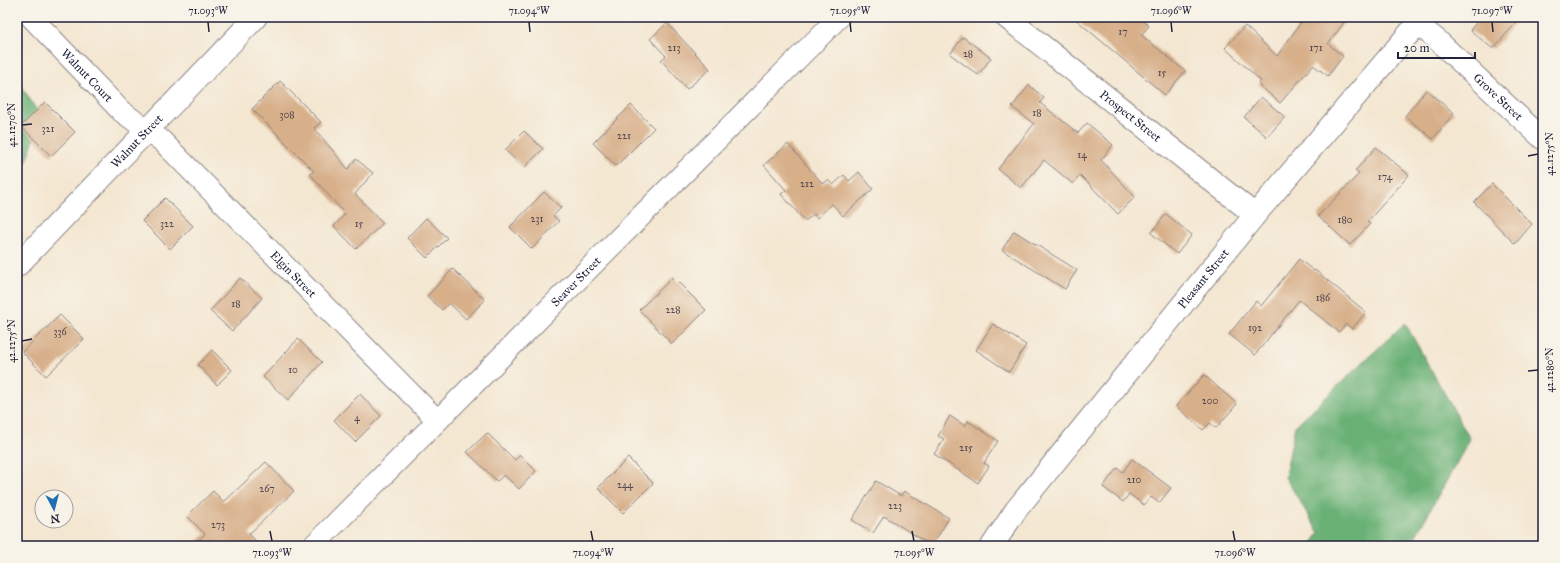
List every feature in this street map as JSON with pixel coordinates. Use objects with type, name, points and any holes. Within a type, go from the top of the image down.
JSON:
[{"type":"main road","name":"Walnut Street","points":[[17,266],[256,17]]},
{"type":"main road","name":"Prospect Street","points":[[1006,17],[1256,215]]},
{"type":"main road","name":"Pleasant Street","points":[[992,546],[1016,510],[1256,215],[1420,20]]},
{"type":"street","name":"Walnut Court","points":[[31,17],[121,111],[147,130]]},
{"type":"street","name":"Seaver Street","points":[[313,546],[839,17]]},
{"type":"street","name":"Grove Street","points":[[1420,20],[1435,38],[1543,140]]},
{"type":"street","name":"Elgin Street","points":[[147,130],[162,141],[438,420]]},
{"type":"green space","points":[[17,79],[41,117],[26,163],[17,167]]},
{"type":"green space","points":[[1405,323],[1470,439],[1410,546],[1310,546],[1319,533],[1285,477],[1295,426]]},
{"type":"building","points":[[1073,17],[1139,17],[1149,26],[1141,35],[1185,71],[1165,95]]},
{"type":"building","points":[[1305,17],[1348,17],[1328,44],[1343,56],[1328,76],[1313,65],[1280,103],[1258,84],[1261,81],[1225,48],[1245,26],[1277,56]]},
{"type":"building","points":[[1481,17],[1521,17],[1493,49],[1470,30]]},
{"type":"building","points":[[667,23],[710,69],[687,89],[661,60],[666,56],[650,39]]},
{"type":"building","points":[[963,37],[991,58],[978,75],[950,54]]},
{"type":"building","points":[[280,81],[321,122],[314,128],[348,169],[356,159],[373,173],[355,194],[383,223],[356,249],[334,226],[345,214],[310,174],[314,171],[252,109]]},
{"type":"building","points":[[1029,85],[1044,98],[1040,103],[1078,133],[1087,123],[1113,145],[1101,160],[1135,197],[1118,214],[1080,175],[1073,184],[1044,160],[1021,188],[998,169],[1034,124],[1012,107]]},
{"type":"building","points":[[1426,90],[1454,113],[1433,139],[1405,116]]},
{"type":"building","points":[[1261,97],[1285,117],[1267,137],[1244,117]]},
{"type":"building","points":[[45,102],[75,132],[51,156],[21,126]]},
{"type":"building","points":[[631,105],[654,128],[616,166],[593,143]]},
{"type":"building","points":[[524,131],[543,149],[524,168],[505,150]]},
{"type":"building","points":[[788,144],[823,184],[828,180],[833,185],[844,175],[849,181],[859,172],[873,189],[843,216],[832,204],[817,218],[814,214],[805,221],[781,194],[786,190],[764,165]]},
{"type":"building","points":[[1376,147],[1409,175],[1367,222],[1370,224],[1350,245],[1318,216],[1359,174],[1355,171]]},
{"type":"building","points":[[1492,184],[1532,224],[1515,244],[1474,202]]},
{"type":"building","points":[[544,192],[561,208],[553,216],[559,221],[532,249],[510,227]]},
{"type":"building","points":[[165,198],[193,226],[170,249],[142,221]]},
{"type":"building","points":[[1166,214],[1192,235],[1177,254],[1151,233]]},
{"type":"building","points":[[426,218],[447,238],[427,258],[407,238]]},
{"type":"building","points":[[1014,231],[1077,270],[1065,289],[1002,250]]},
{"type":"building","points":[[1299,259],[1314,271],[1315,270],[1366,312],[1352,329],[1346,324],[1339,332],[1299,300],[1255,355],[1229,334],[1256,301],[1261,306]]},
{"type":"building","points":[[453,269],[485,300],[466,319],[449,303],[442,310],[427,296]]},
{"type":"building","points":[[673,277],[706,310],[672,344],[639,310]]},
{"type":"building","points":[[240,278],[262,298],[232,331],[210,311]]},
{"type":"building","points":[[60,315],[84,339],[46,376],[22,352]]},
{"type":"building","points":[[993,324],[1026,345],[1009,372],[976,350]]},
{"type":"building","points":[[298,339],[322,362],[288,400],[263,377]]},
{"type":"building","points":[[212,350],[232,370],[217,385],[198,365]]},
{"type":"building","points":[[1204,375],[1237,404],[1216,428],[1210,423],[1203,430],[1176,406]]},
{"type":"building","points":[[360,394],[381,416],[355,442],[334,420]]},
{"type":"building","points":[[950,416],[965,426],[968,421],[998,441],[984,463],[989,466],[978,483],[934,454],[944,439],[938,436]]},
{"type":"building","points":[[487,433],[515,460],[520,455],[536,471],[519,489],[504,475],[497,481],[467,452]]},
{"type":"building","points":[[628,458],[653,483],[623,513],[598,488]]},
{"type":"building","points":[[1132,459],[1171,488],[1159,503],[1151,497],[1144,505],[1129,494],[1123,502],[1103,487],[1117,468],[1123,472]]},
{"type":"building","points":[[266,462],[294,491],[249,534],[261,546],[192,546],[205,534],[187,516],[213,491],[224,502]]},
{"type":"building","points":[[876,481],[901,496],[904,491],[949,518],[932,546],[884,516],[873,533],[852,520]]}]
